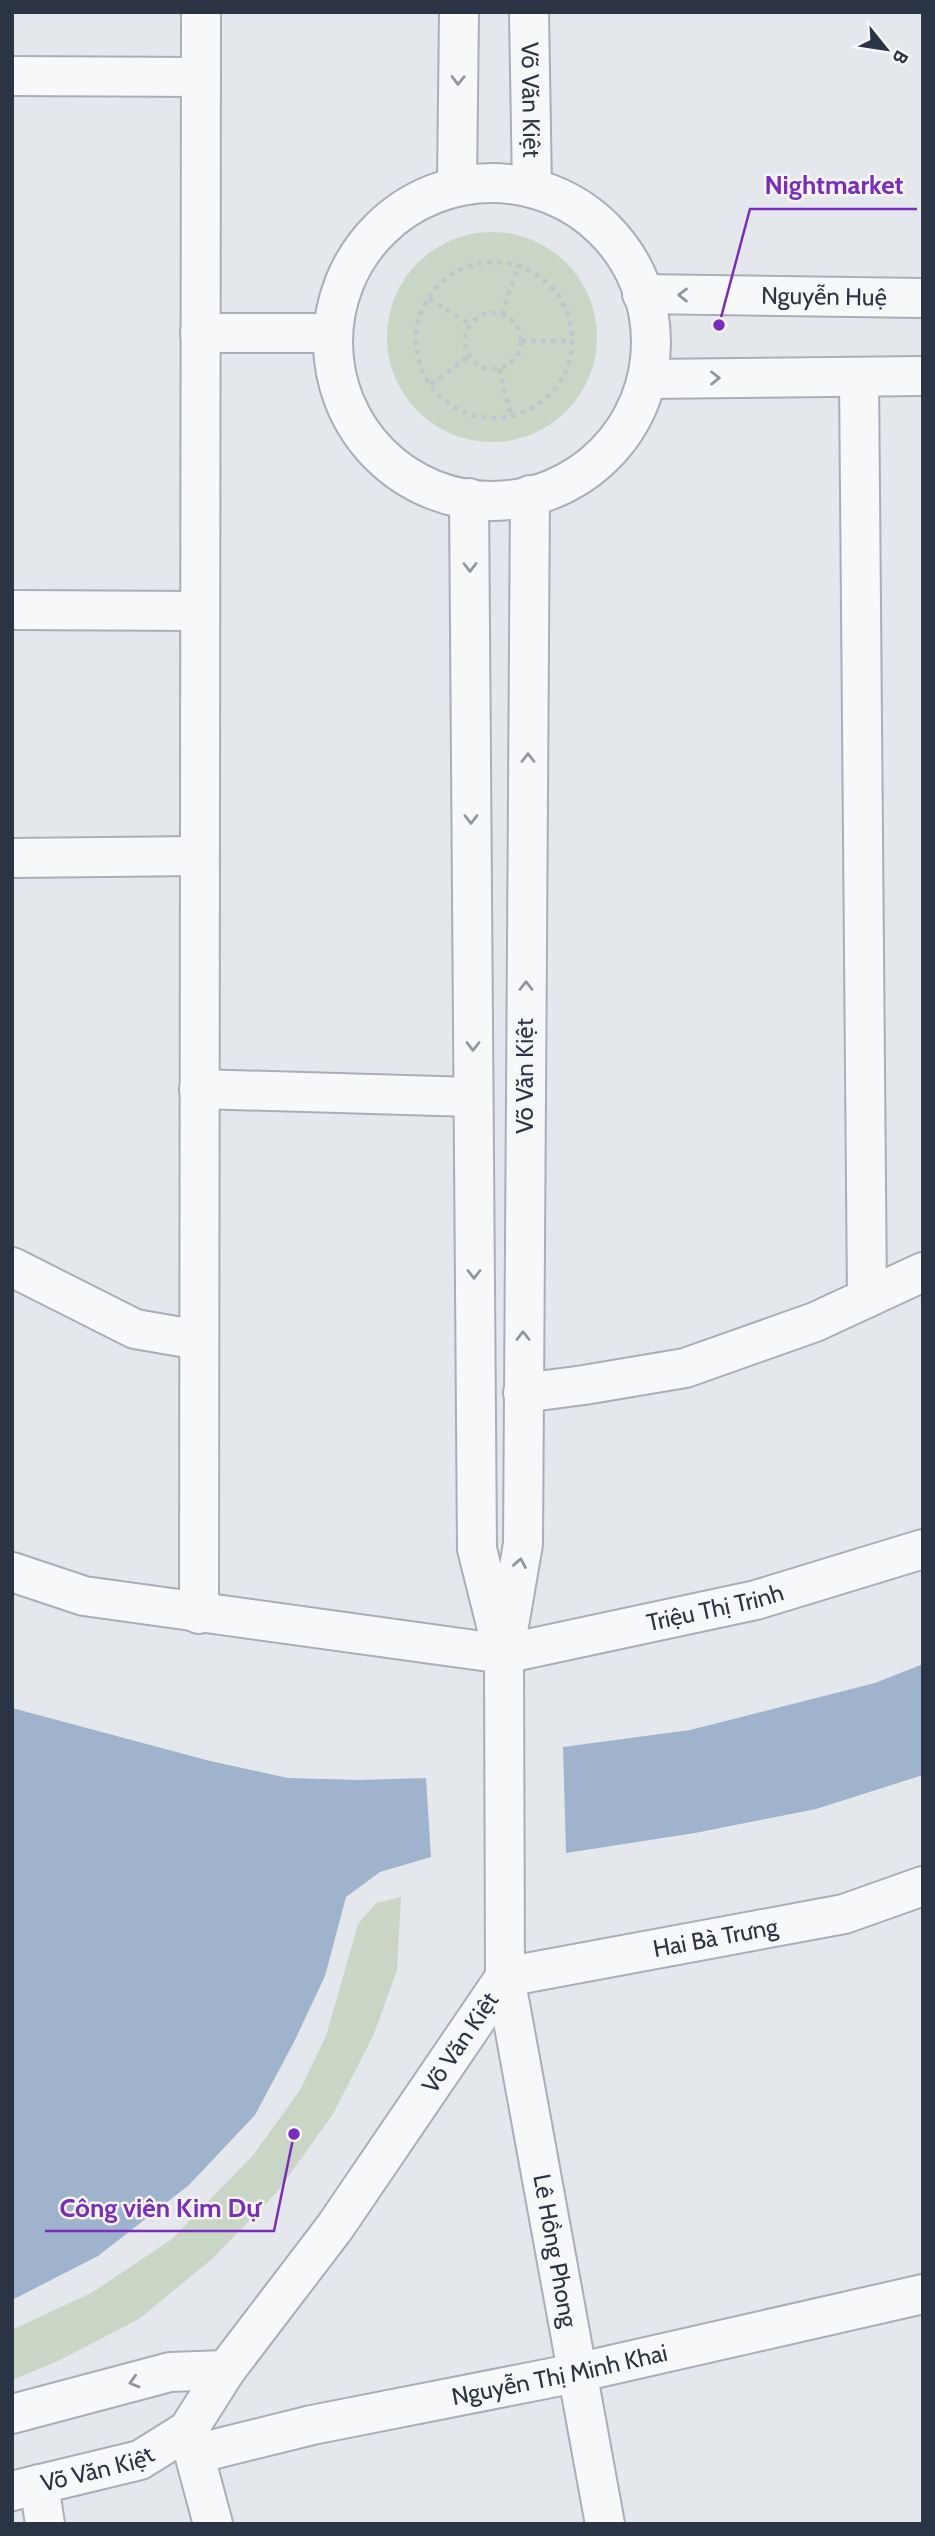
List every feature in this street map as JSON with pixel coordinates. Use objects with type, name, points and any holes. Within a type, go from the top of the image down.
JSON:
[{"type":"street","points":[[199,1614],[201,12]]},
{"type":"street","points":[[457,185],[459,12]]},
{"type":"street","name":"Võ Văn Kiệt","points":[[529,12],[531,188]]},
{"type":"street","points":[[12,76],[201,77]]},
{"type":"street","points":[[509,182],[531,188],[559,195],[602,224],[634,267],[650,319],[646,379],[629,423],[594,465],[547,492],[494,502],[441,494],[393,469],[358,431],[337,384],[332,332],[343,282],[370,238],[410,204],[457,185],[509,182]]},
{"type":"street","name":"Nguyễn Huệ","points":[[642,295],[923,298]]},
{"type":"street","points":[[200,333],[332,332]]},
{"type":"street","points":[[646,379],[923,376]]},
{"type":"street","points":[[859,377],[867,1298]]},
{"type":"street","name":"Võ Văn Kiệt","points":[[25,2488],[140,2460],[191,2442],[226,2370],[335,2227],[505,1977],[503,1654],[523,1544],[530,495]]},
{"type":"street","name":"Võ Văn Kiệt","points":[[469,498],[477,1549],[503,1654]]},
{"type":"street","points":[[12,610],[200,611]]},
{"type":"street","points":[[12,858],[200,856]]},
{"type":"street","points":[[199,1089],[473,1097]]},
{"type":"street","points":[[12,1268],[135,1329],[199,1340]]},
{"type":"street","points":[[523,1393],[685,1368],[815,1322],[923,1272]]},
{"type":"street","name":"Triệu Thị Trinh","points":[[12,1572],[84,1597],[503,1654],[756,1600],[923,1549]]},
{"type":"street","name":"Hai Bà Trưng","points":[[505,1977],[844,1914],[923,1886]]},
{"type":"street","name":"Lê Hồng Phong","points":[[505,1977],[605,2524]]},
{"type":"street","name":"Nguyễn Thị Minh Khai","points":[[191,2442],[313,2425],[576,2373],[923,2294]]},
{"type":"street","points":[[12,2414],[170,2372],[226,2370]]},
{"type":"street","points":[[170,2372],[213,2524]]},
{"type":"street","points":[[25,2488],[45,2524]]},
{"type":"path","points":[[483,262],[508,262],[518,266],[531,270],[551,285],[565,305],[572,329],[572,353],[563,377],[546,398],[523,412],[497,418],[470,414],[446,402],[431,385],[418,356],[417,329],[425,303],[440,284],[460,270],[483,262]]},
{"type":"path","points":[[502,314],[518,266]]},
{"type":"path","points":[[429,299],[470,324]]},
{"type":"path","points":[[484,314],[502,314],[516,324],[521,341],[515,358],[499,369],[480,366],[469,356],[464,343],[470,324],[484,314]]},
{"type":"path","points":[[521,341],[572,341]]},
{"type":"path","points":[[431,385],[469,356]]},
{"type":"path","points":[[499,369],[511,415]]},
{"type":"green space","points":[[492,232],[532,240],[566,263],[589,297],[597,337],[589,377],[566,411],[532,434],[492,442],[452,434],[418,411],[395,377],[387,337],[395,297],[418,263],[452,240]]},
{"type":"green space","points":[[401,1897],[397,1970],[374,2034],[333,2114],[277,2192],[212,2259],[139,2319],[58,2361],[12,2380],[12,2330],[93,2292],[172,2239],[254,2154],[300,2090],[326,2036],[358,1924],[376,1903]]},
{"type":"water","points":[[923,1664],[923,1775],[816,1809],[695,1833],[566,1853],[563,1747],[690,1730],[875,1683]]},
{"type":"water","points":[[12,1708],[210,1761],[288,1778],[426,1778],[431,1857],[380,1872],[346,1897],[325,1976],[255,2115],[189,2185],[98,2256],[12,2300]]},
{"type":"place","name":"Nightmarket","points":[[719,325]]},
{"type":"place","name":"Công viên Kim Dự","points":[[294,2134]]}]
